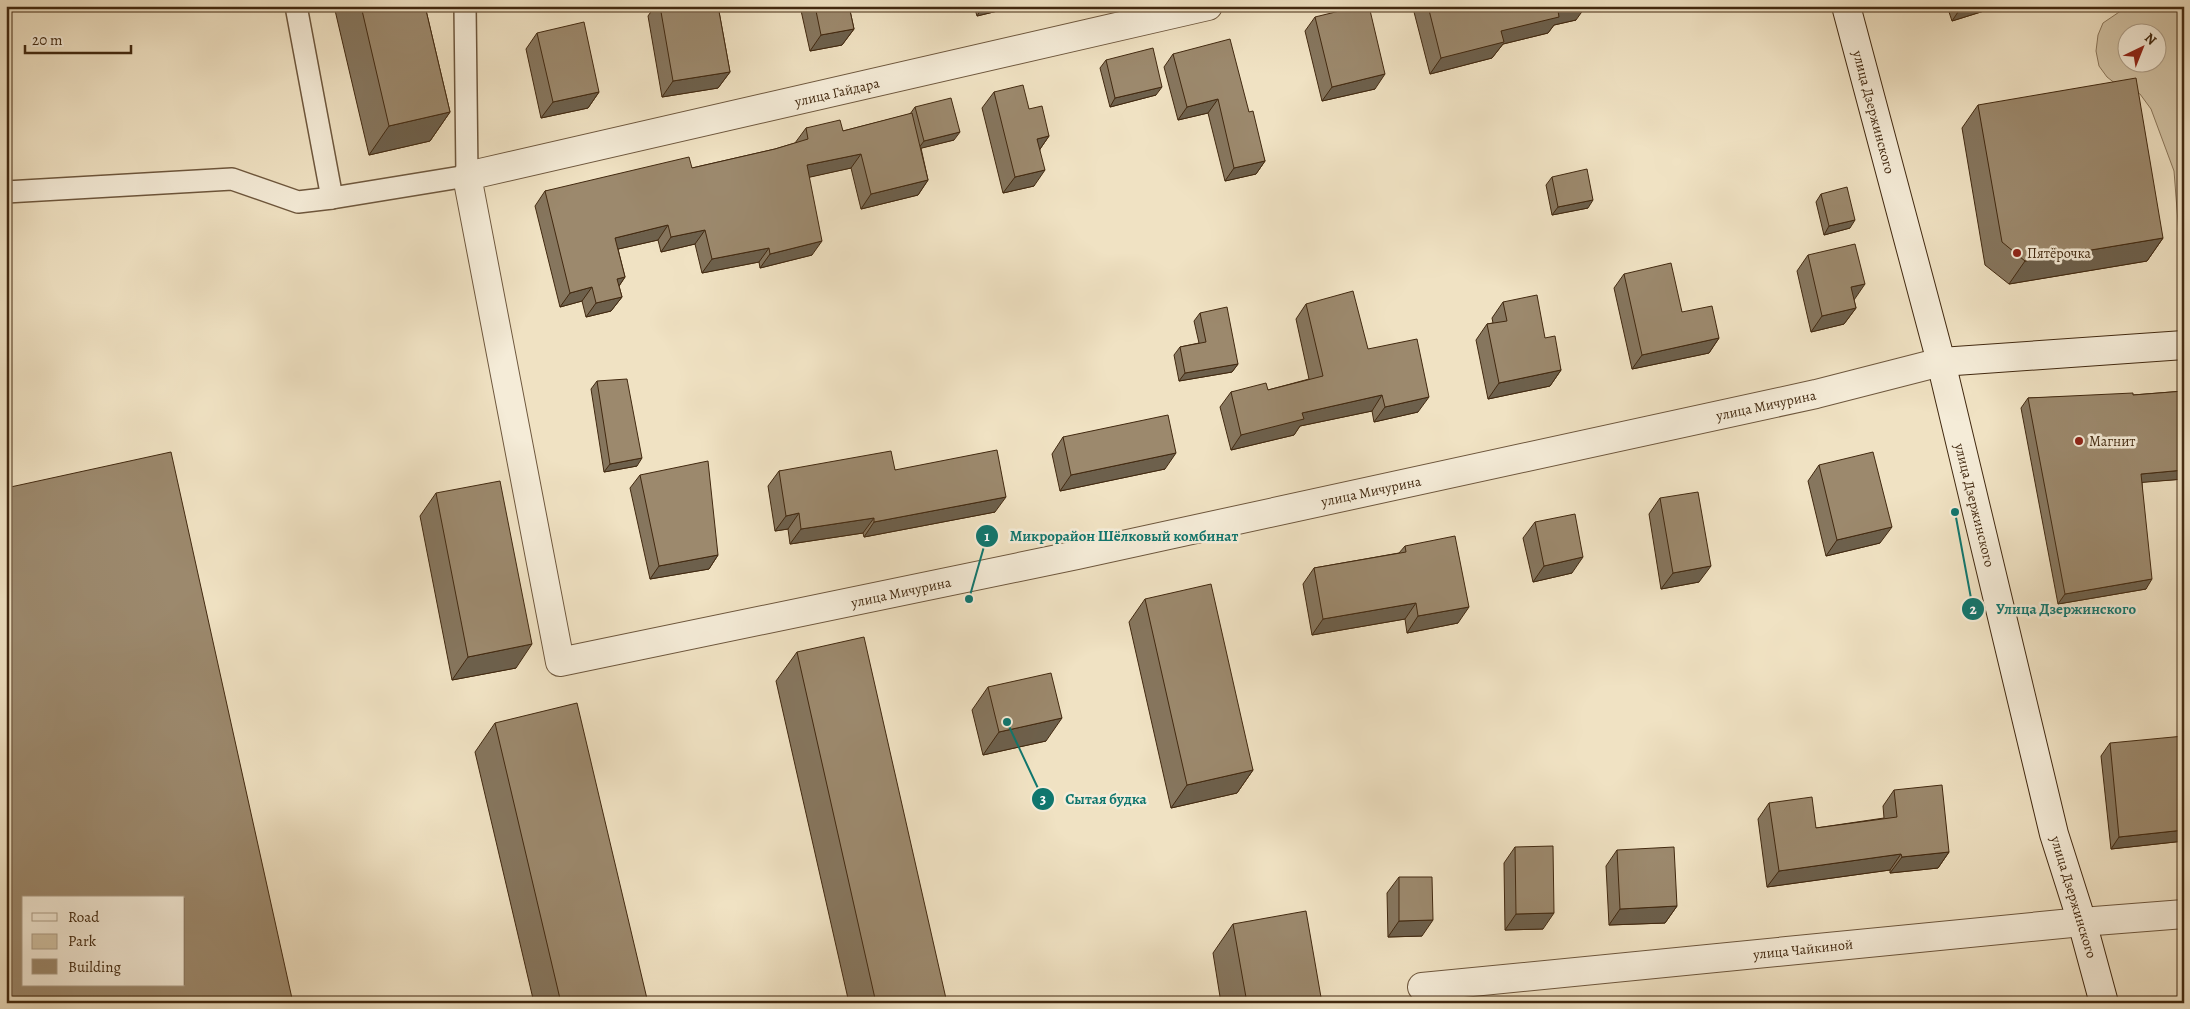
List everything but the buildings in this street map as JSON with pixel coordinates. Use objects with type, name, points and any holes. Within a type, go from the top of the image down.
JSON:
[{"type":"street","name":"улица Гайдара","points":[[466,176],[1208,6]]},
{"type":"street","name":"улица Дзержинского","points":[[1846,6],[1941,362],[2054,834],[2082,922],[2104,1003]]},
{"type":"street","name":"улица Мичурина","points":[[466,176],[560,662],[1077,555],[1816,394],[1941,362],[2184,345]]},
{"type":"street","name":"улица Чайкиной","points":[[1422,987],[2082,922],[2184,914]]},
{"type":"lane","points":[[296,6],[332,198]]},
{"type":"lane","points":[[6,192],[232,179],[298,202],[466,176],[466,6]]},
{"type":"green space","points":[[2128,6],[2184,6],[2184,244],[2179,235],[2174,171],[2151,109],[2140,94],[2116,84],[2107,77],[2099,66],[2096,51],[2098,35],[2103,23]]},
{"type":"place","name":"Пятёрочка","points":[[2017,253]]},
{"type":"place","name":"Магнит","points":[[2079,441]]},
{"type":"place","name":"Улица Дзержинского","points":[[1955,512]]},
{"type":"place","name":"Микрорайон Шёлковый комбинат","points":[[969,599]]},
{"type":"place","name":"Сытая будка","points":[[1007,722]]}]
